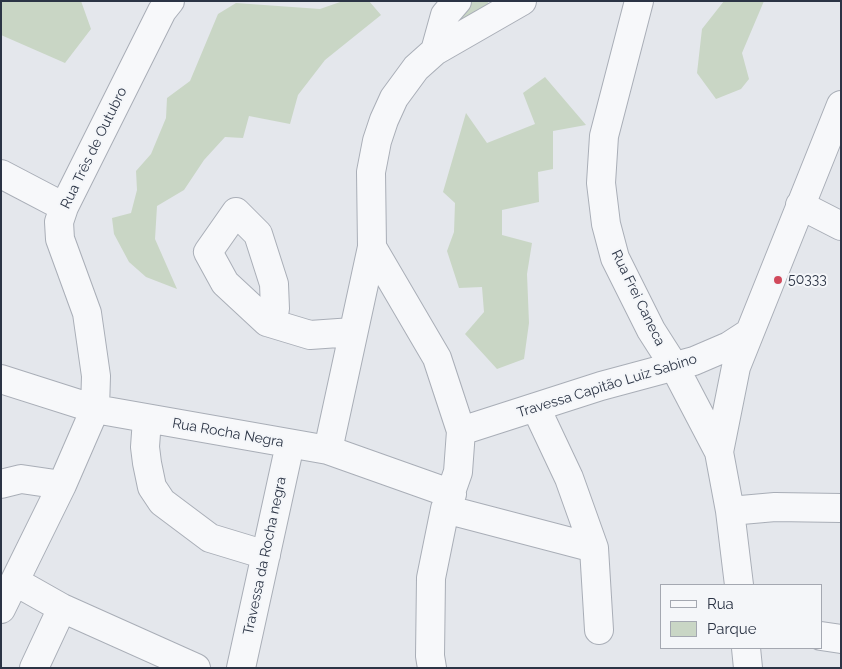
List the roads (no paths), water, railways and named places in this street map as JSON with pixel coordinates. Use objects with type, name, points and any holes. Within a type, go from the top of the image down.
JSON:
[{"type":"street","name":"Rua Três de Outubro","points":[[1,609],[16,582],[62,485],[95,409],[96,376],[88,313],[60,239],[59,222],[64,207],[162,11],[170,1]]},
{"type":"street","points":[[435,51],[445,15],[457,1]]},
{"type":"street","points":[[328,450],[372,247],[372,172],[377,142],[394,98],[416,68],[435,51],[522,1]]},
{"type":"street","name":"Rua Frei Caneca","points":[[639,1],[604,136],[601,183],[606,224],[615,258],[651,330],[674,366],[719,452],[730,511],[739,584]]},
{"type":"street","points":[[719,452],[736,367],[841,105]]},
{"type":"street","points":[[1,174],[64,207]]},
{"type":"street","points":[[800,205],[841,226]]},
{"type":"street","points":[[372,247],[437,358],[462,431],[458,472],[449,501],[431,578],[430,656],[432,668]]},
{"type":"street","points":[[267,322],[310,335],[353,332]]},
{"type":"street","name":"Travessa Capitão Luiz Sabino","points":[[462,431],[601,386],[674,366],[729,346],[749,333]]},
{"type":"street","name":"Rua Rocha Negra","points":[[1,379],[95,409],[328,450],[449,501]]},
{"type":"street","points":[[536,408],[569,478],[594,548],[600,630]]},
{"type":"street","points":[[147,419],[145,448],[147,463],[152,487],[162,502],[210,538],[266,555]]},
{"type":"street","name":"Travessa da Rocha negra","points":[[241,668],[266,555],[270,526],[290,444]]},
{"type":"street","points":[[1,484],[22,479],[62,485]]},
{"type":"street","points":[[449,501],[594,548]]},
{"type":"street","points":[[730,511],[775,507],[841,508]]},
{"type":"street","points":[[16,582],[165,662],[196,668]]},
{"type":"street","points":[[34,668],[62,608]]},
{"type":"street","points":[[822,636],[841,639]]},
{"type":"street","points":[[746,649],[748,668]]},
{"type":"place","name":"50333","points":[[778,280]]}]
